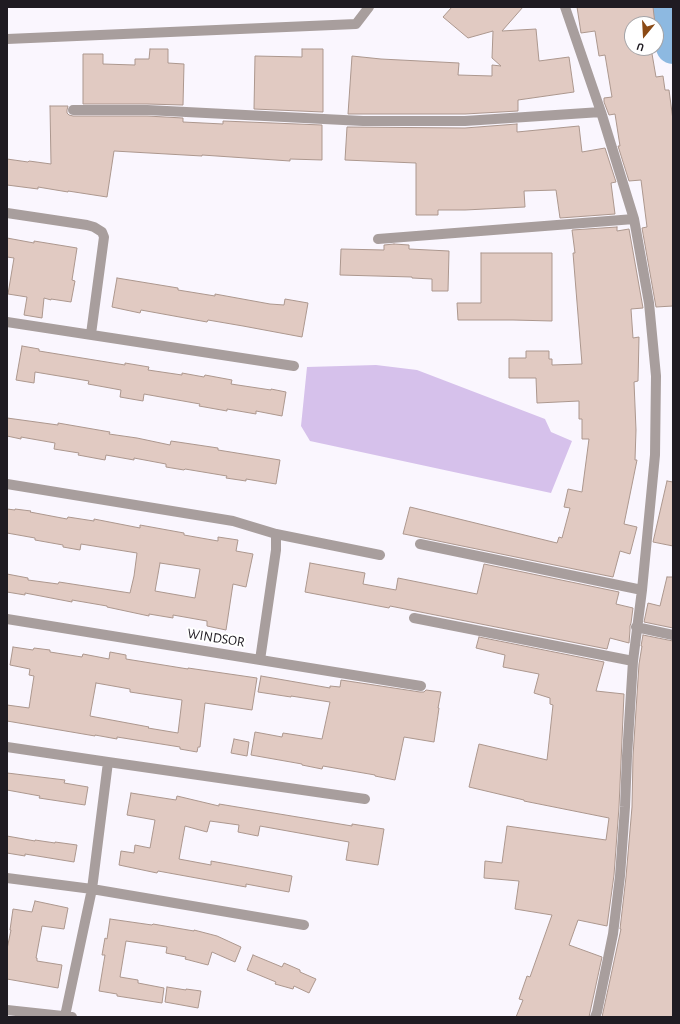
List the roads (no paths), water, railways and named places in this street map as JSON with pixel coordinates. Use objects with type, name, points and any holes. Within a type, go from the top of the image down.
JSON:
[{"type":"street","points":[[7,39],[356,24],[369,7]]},
{"type":"street","points":[[565,7],[601,112],[634,219],[649,303],[656,376],[655,454],[642,590],[636,627],[633,661],[625,807],[614,934],[596,1017]]},
{"type":"street","points":[[73,110],[147,110],[363,121],[465,121],[601,112]]},
{"type":"street","points":[[7,213],[87,225],[102,232],[104,237],[91,334]]},
{"type":"street","points":[[378,239],[634,219]]},
{"type":"street","points":[[7,322],[294,366]]},
{"type":"street","points":[[7,484],[233,521],[276,534],[380,555]]},
{"type":"street","points":[[260,660],[276,550],[276,534]]},
{"type":"street","points":[[420,544],[642,590]]},
{"type":"street","points":[[414,618],[633,661]]},
{"type":"street","name":"WINDSOR","points":[[7,619],[422,686]]},
{"type":"street","points":[[636,627],[673,635]]},
{"type":"street","points":[[7,747],[365,799]]},
{"type":"street","points":[[7,1010],[69,1017],[92,889],[108,762]]},
{"type":"street","points":[[7,878],[92,889],[304,925]]},
{"type":"waterway","points":[[668,7],[667,10],[673,47]]}]
